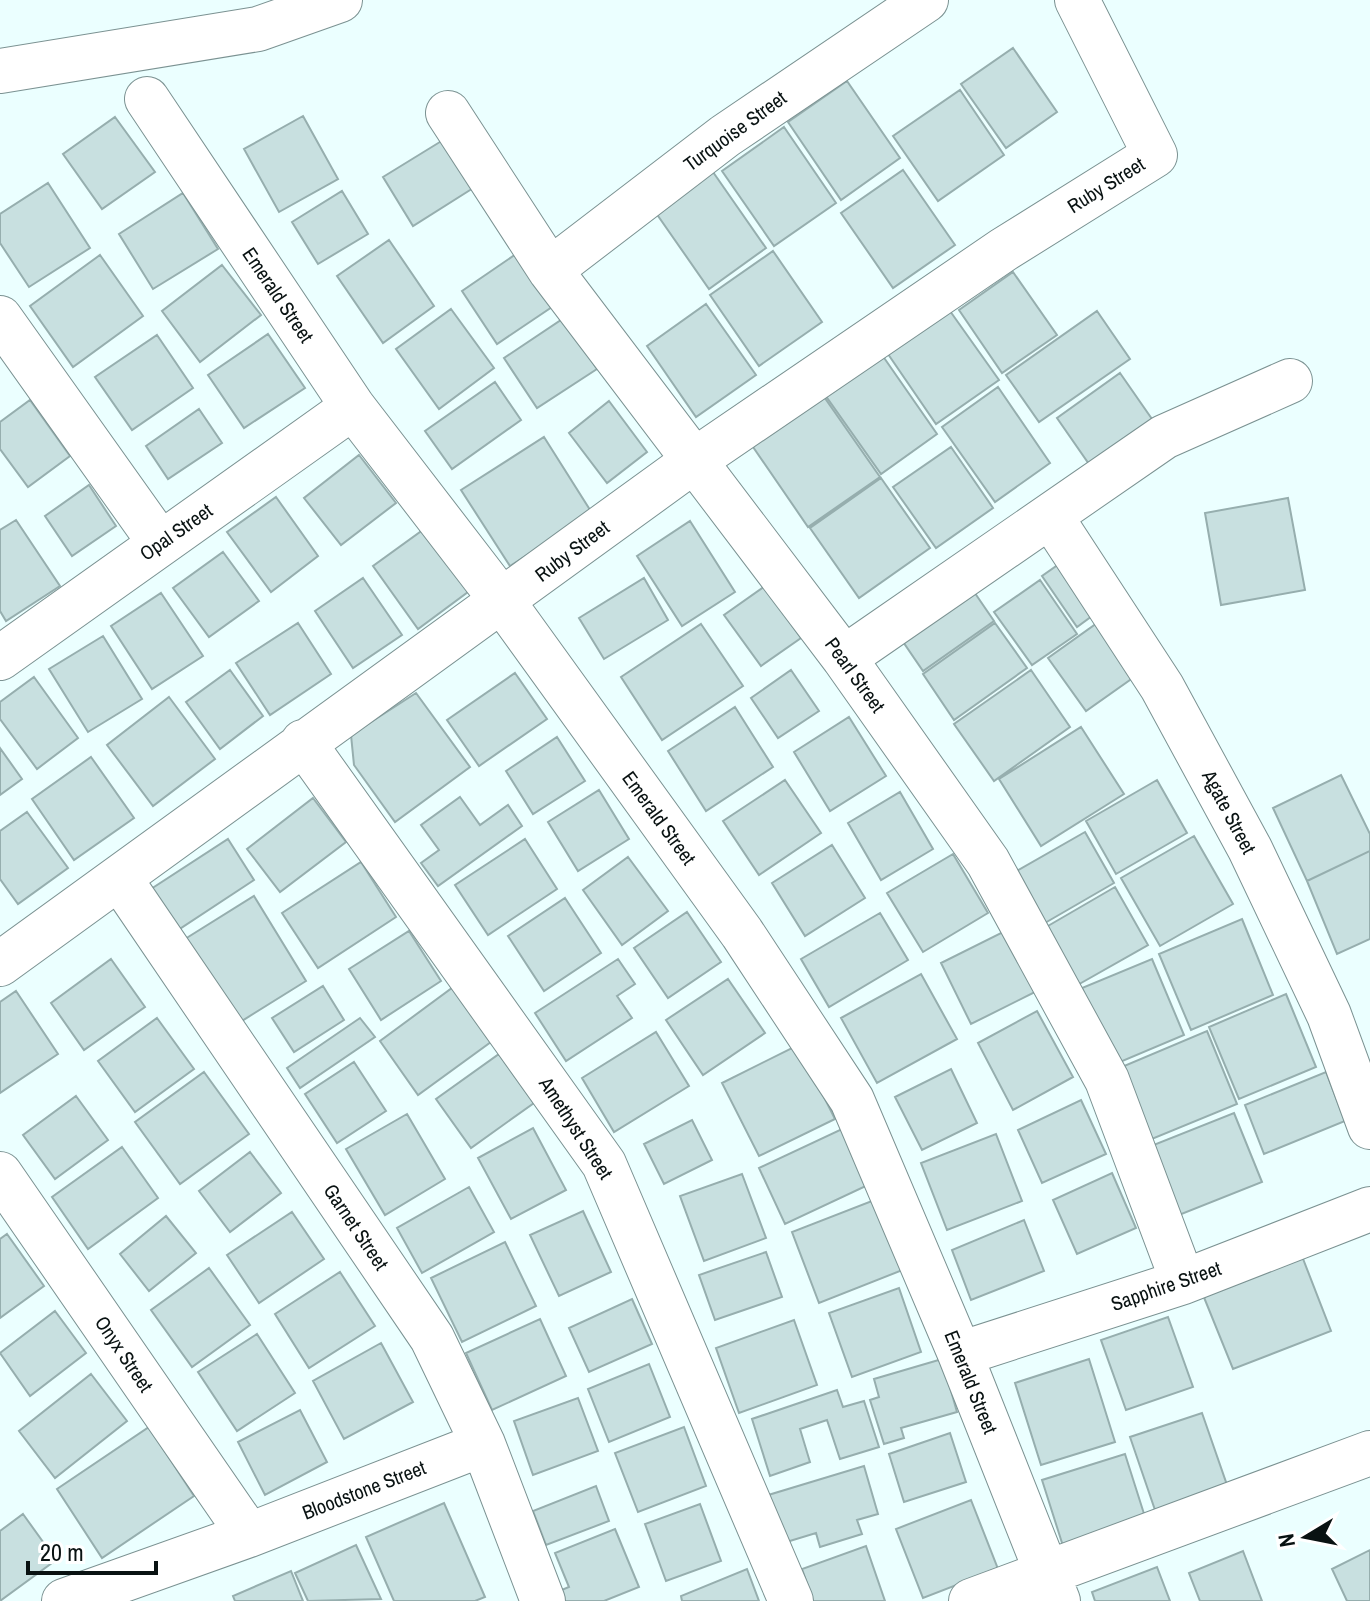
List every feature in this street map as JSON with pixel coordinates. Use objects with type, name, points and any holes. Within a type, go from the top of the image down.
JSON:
[{"type":"street","points":[[0,71],[258,29],[340,0]]},
{"type":"street","name":"Turquoise Street","points":[[550,270],[725,136],[926,0]]},
{"type":"street","name":"Ruby Street","points":[[0,964],[695,460],[1003,250],[1155,155],[1077,0]]},
{"type":"street","name":"Emerald Street","points":[[147,99],[353,407],[503,602],[742,933],[852,1100],[960,1354],[1054,1587]]},
{"type":"street","name":"Pearl Street","points":[[448,113],[550,270],[844,658],[988,862],[1107,1080],[1183,1282]]},
{"type":"street","points":[[6,341],[160,543]]},
{"type":"street","points":[[844,658],[1164,437],[1290,381]]},
{"type":"street","name":"Opal Street","points":[[0,658],[353,407]]},
{"type":"street","name":"Agate Street","points":[[1051,517],[1162,687],[1250,849],[1329,1015],[1370,1127]]},
{"type":"street","name":"Amethyst Street","points":[[303,742],[604,1164],[791,1601]]},
{"type":"street","name":"Garnet Street","points":[[120,879],[432,1338],[483,1444],[543,1601]]},
{"type":"street","name":"Onyx Street","points":[[0,1174],[249,1535]]},
{"type":"street","name":"Sapphire Street","points":[[960,1354],[1183,1282],[1370,1209]]},
{"type":"street","name":"Bloodstone Street","points":[[64,1601],[249,1535],[483,1444]]},
{"type":"street","points":[[971,1601],[1054,1587],[1370,1453]]},
{"type":"building","points":[[1013,48],[1057,112],[1006,148],[961,84]]},
{"type":"building","points":[[847,81],[900,158],[841,200],[788,122]]},
{"type":"building","points":[[960,90],[1004,155],[938,201],[893,136]]},
{"type":"building","points":[[303,116],[338,179],[279,212],[244,149]]},
{"type":"building","points":[[115,117],[155,172],[102,209],[63,154]]},
{"type":"building","points":[[784,127],[836,203],[774,246],[722,171]]},
{"type":"building","points":[[448,137],[478,185],[413,226],[383,177]]},
{"type":"building","points":[[903,170],[955,245],[893,288],[841,213]]},
{"type":"building","points":[[713,172],[766,248],[709,289],[656,213]]},
{"type":"building","points":[[48,183],[90,248],[29,287],[0,243],[0,214]]},
{"type":"building","points":[[342,191],[368,234],[318,264],[292,222]]},
{"type":"building","points":[[183,193],[218,249],[153,289],[119,234]]},
{"type":"building","points":[[389,240],[434,306],[383,343],[337,276]]},
{"type":"building","points":[[773,251],[822,322],[759,366],[710,295]]},
{"type":"building","points":[[516,254],[552,307],[497,344],[462,291]]},
{"type":"building","points":[[100,255],[143,316],[73,367],[30,306]]},
{"type":"building","points":[[222,265],[261,315],[200,362],[162,311]]},
{"type":"building","points":[[1013,272],[1057,335],[1002,373],[959,310]]},
{"type":"building","points":[[706,304],[756,375],[696,417],[647,346]]},
{"type":"building","points":[[451,309],[494,368],[439,409],[396,349]]},
{"type":"building","points":[[950,311],[999,380],[936,424],[888,354]]},
{"type":"building","points":[[1097,311],[1130,359],[1039,422],[1006,375]]},
{"type":"building","points":[[564,318],[597,369],[537,408],[504,358]]},
{"type":"building","points":[[268,334],[305,388],[244,428],[208,375]]},
{"type":"building","points":[[157,335],[193,388],[132,430],[95,377]]},
{"type":"building","points":[[880,352],[937,434],[881,474],[823,392]]},
{"type":"building","points":[[1120,373],[1161,432],[1098,477],[1057,418]]},
{"type":"building","points":[[495,382],[521,420],[452,469],[425,431]]},
{"type":"building","points":[[998,387],[1050,463],[995,502],[942,427]]},
{"type":"building","points":[[822,394],[880,477],[808,527],[751,444]]},
{"type":"building","points":[[30,400],[70,456],[28,487],[0,449],[0,422]]},
{"type":"building","points":[[609,401],[647,452],[607,483],[569,433]]},
{"type":"building","points":[[199,409],[222,443],[168,479],[146,446]]},
{"type":"building","points":[[544,437],[592,513],[510,566],[461,490]]},
{"type":"building","points":[[951,447],[993,508],[936,548],[893,487]]},
{"type":"building","points":[[359,455],[396,503],[341,545],[304,498]]},
{"type":"building","points":[[881,478],[930,548],[859,598],[810,528]]},
{"type":"building","points":[[89,485],[116,526],[72,556],[45,516]]},
{"type":"building","points":[[276,497],[318,556],[271,592],[227,532]]},
{"type":"building","points":[[1288,498],[1305,590],[1221,605],[1205,513]]},
{"type":"building","points":[[16,520],[60,586],[6,621],[0,611],[0,530]]},
{"type":"building","points":[[690,521],[735,592],[682,626],[637,556]]},
{"type":"building","points":[[427,527],[472,589],[418,629],[373,566]]},
{"type":"building","points":[[223,552],[259,601],[209,637],[173,588]]},
{"type":"building","points":[[1072,555],[1107,605],[1077,627],[1042,576]]},
{"type":"building","points":[[363,578],[402,635],[353,668],[315,611]]},
{"type":"building","points":[[644,578],[668,620],[604,659],[579,618]]},
{"type":"building","points":[[1040,580],[1077,634],[1032,665],[994,612]]},
{"type":"building","points":[[968,583],[994,621],[923,671],[897,633]]},
{"type":"building","points":[[765,586],[801,638],[761,666],[724,615]]},
{"type":"building","points":[[161,593],[203,656],[152,689],[111,626]]},
{"type":"building","points":[[1100,621],[1137,675],[1086,711],[1048,658]]},
{"type":"building","points":[[298,623],[331,674],[270,715],[236,663]]},
{"type":"building","points":[[995,623],[1027,668],[954,720],[923,674]]},
{"type":"building","points":[[701,624],[743,686],[662,740],[621,677]]},
{"type":"building","points":[[103,636],[142,699],[88,732],[49,669]]},
{"type":"building","points":[[230,670],[263,716],[220,749],[186,702]]},
{"type":"building","points":[[791,670],[819,711],[778,738],[751,698]]},
{"type":"building","points":[[1031,670],[1070,727],[994,781],[954,724]]},
{"type":"building","points":[[515,673],[547,719],[479,766],[447,720]]},
{"type":"building","points":[[34,677],[78,738],[37,769],[0,719],[0,702]]},
{"type":"building","points":[[416,693],[470,767],[395,822],[354,765],[351,735]]},
{"type":"building","points":[[169,697],[215,759],[153,806],[107,745]]},
{"type":"building","points":[[735,707],[773,767],[706,811],[668,751]]},
{"type":"building","points":[[849,717],[886,776],[830,811],[794,752]]},
{"type":"building","points":[[1081,727],[1124,794],[1041,846],[999,779]]},
{"type":"building","points":[[557,737],[585,781],[533,814],[506,771]]},
{"type":"building","points":[[0,748],[22,779],[0,795]]},
{"type":"building","points":[[91,757],[134,818],[74,860],[32,799]]},
{"type":"building","points":[[1341,775],[1370,834],[1370,851],[1307,881],[1273,808]]},
{"type":"building","points":[[785,780],[821,833],[759,875],[723,821]]},
{"type":"building","points":[[1157,780],[1187,833],[1116,874],[1086,821]]},
{"type":"building","points":[[599,790],[629,839],[578,871],[548,822]]},
{"type":"building","points":[[900,792],[933,849],[881,880],[848,823]]},
{"type":"building","points":[[460,797],[480,825],[508,805],[522,826],[438,886],[421,863],[439,850],[421,825]]},
{"type":"building","points":[[313,798],[346,842],[280,892],[247,849]]},
{"type":"building","points":[[27,812],[68,868],[18,904],[0,879],[0,831]]},
{"type":"building","points":[[1085,832],[1114,883],[1038,927],[1008,876]]},
{"type":"building","points":[[1194,836],[1233,904],[1160,946],[1121,878]]},
{"type":"building","points":[[228,839],[254,880],[178,930],[151,889]]},
{"type":"building","points":[[525,839],[557,889],[488,935],[455,885]]},
{"type":"building","points":[[832,845],[865,898],[805,936],[772,883]]},
{"type":"building","points":[[1370,851],[1370,939],[1337,954],[1307,881]]},
{"type":"building","points":[[953,854],[988,913],[923,952],[887,893]]},
{"type":"building","points":[[628,857],[668,911],[622,945],[583,890]]},
{"type":"building","points":[[361,862],[396,917],[318,968],[282,913]]},
{"type":"building","points":[[1115,887],[1148,945],[1074,987],[1041,930]]},
{"type":"building","points":[[254,896],[306,981],[237,1024],[185,939]]},
{"type":"building","points":[[565,898],[601,953],[544,991],[508,936]]},
{"type":"building","points":[[687,912],[721,962],[668,998],[634,948]]},
{"type":"building","points":[[880,913],[908,960],[829,1007],[801,959]]},
{"type":"building","points":[[1242,919],[1273,995],[1191,1030],[1159,954]]},
{"type":"building","points":[[1007,930],[1037,991],[971,1024],[941,963]]},
{"type":"building","points":[[409,931],[441,981],[381,1020],[349,969]]},
{"type":"building","points":[[111,959],[145,1007],[84,1050],[51,1003]]},
{"type":"building","points":[[618,959],[635,984],[617,996],[632,1018],[566,1061],[535,1013]]},
{"type":"building","points":[[1152,959],[1184,1035],[1113,1065],[1082,988]]},
{"type":"building","points":[[921,974],[957,1039],[877,1083],[841,1018]]},
{"type":"building","points":[[728,979],[765,1033],[703,1075],[666,1020]]},
{"type":"building","points":[[456,985],[495,1039],[418,1095],[380,1041]]},
{"type":"building","points":[[323,986],[344,1020],[294,1052],[272,1018]]},
{"type":"building","points":[[16,991],[58,1054],[0,1093],[0,1002]]},
{"type":"building","points":[[1286,994],[1316,1067],[1239,1099],[1209,1027]]},
{"type":"building","points":[[1037,1011],[1073,1077],[1013,1110],[978,1043]]},
{"type":"building","points":[[157,1018],[194,1069],[135,1112],[98,1061]]},
{"type":"building","points":[[360,1018],[375,1037],[300,1088],[287,1068]]},
{"type":"building","points":[[1207,1031],[1237,1104],[1147,1141],[1117,1069]]},
{"type":"building","points":[[656,1032],[689,1086],[614,1132],[582,1078]]},
{"type":"building","points":[[798,1045],[835,1119],[759,1156],[722,1083]]},
{"type":"building","points":[[499,1054],[534,1103],[471,1148],[436,1099]]},
{"type":"building","points":[[354,1062],[386,1111],[337,1143],[305,1094]]},
{"type":"building","points":[[951,1069],[977,1123],[922,1150],[895,1097]]},
{"type":"building","points":[[204,1072],[249,1134],[180,1184],[135,1122]]},
{"type":"building","points":[[1326,1072],[1345,1121],[1264,1154],[1245,1105]]},
{"type":"building","points":[[76,1096],[108,1140],[55,1179],[23,1135]]},
{"type":"building","points":[[1081,1100],[1106,1154],[1042,1183],[1018,1130]]},
{"type":"building","points":[[1234,1113],[1262,1182],[1179,1215],[1151,1146]]},
{"type":"building","points":[[407,1114],[445,1179],[385,1215],[346,1149]]},
{"type":"building","points":[[692,1120],[712,1160],[664,1184],[644,1144]]},
{"type":"building","points":[[533,1128],[566,1190],[511,1219],[478,1158]]},
{"type":"building","points":[[842,1129],[868,1185],[785,1224],[759,1168]]},
{"type":"building","points":[[996,1134],[1022,1201],[947,1230],[921,1163]]},
{"type":"building","points":[[122,1147],[158,1198],[88,1249],[52,1197]]},
{"type":"building","points":[[250,1152],[281,1193],[230,1232],[199,1191]]},
{"type":"building","points":[[1112,1173],[1136,1228],[1077,1254],[1053,1200]]},
{"type":"building","points":[[742,1174],[766,1238],[704,1261],[680,1196]]},
{"type":"building","points":[[469,1187],[494,1232],[422,1273],[397,1228]]},
{"type":"building","points":[[877,1199],[905,1269],[819,1303],[792,1232]]},
{"type":"building","points":[[583,1211],[611,1272],[559,1296],[530,1235]]},
{"type":"building","points":[[292,1212],[324,1259],[259,1303],[227,1255]]},
{"type":"building","points":[[166,1216],[196,1253],[149,1291],[120,1254]]},
{"type":"building","points":[[1024,1220],[1044,1271],[971,1300],[952,1250]]},
{"type":"building","points":[[7,1234],[44,1286],[0,1318],[0,1239]]},
{"type":"building","points":[[505,1242],[536,1306],[462,1342],[431,1278]]},
{"type":"building","points":[[1300,1251],[1331,1331],[1233,1369],[1201,1290]]},
{"type":"building","points":[[766,1252],[782,1297],[715,1320],[699,1275]]},
{"type":"building","points":[[209,1268],[250,1325],[192,1367],[151,1310]]},
{"type":"building","points":[[340,1272],[375,1326],[309,1368],[275,1314]]},
{"type":"building","points":[[899,1288],[921,1352],[852,1377],[829,1313]]},
{"type":"building","points":[[632,1299],[652,1344],[589,1372],[569,1328]]},
{"type":"building","points":[[55,1311],[86,1353],[30,1396],[0,1353]]},
{"type":"building","points":[[1168,1317],[1193,1387],[1126,1410],[1101,1340]]},
{"type":"building","points":[[540,1319],[566,1376],[492,1410],[466,1353]]},
{"type":"building","points":[[794,1320],[817,1385],[739,1413],[716,1348]]},
{"type":"building","points":[[257,1334],[295,1393],[237,1431],[198,1372]]},
{"type":"building","points":[[381,1343],[413,1402],[344,1439],[313,1381]]},
{"type":"building","points":[[942,1359],[957,1412],[901,1428],[904,1438],[884,1444],[870,1400],[879,1397],[874,1379]]},
{"type":"building","points":[[1089,1359],[1115,1442],[1041,1465],[1015,1383]]},
{"type":"building","points":[[649,1364],[670,1417],[609,1442],[588,1389]]},
{"type":"building","points":[[91,1374],[127,1421],[55,1478],[19,1431]]},
{"type":"building","points":[[837,1390],[843,1407],[864,1401],[879,1447],[840,1459],[827,1420],[800,1429],[810,1462],[770,1476],[752,1419]]},
{"type":"building","points":[[578,1398],[598,1451],[533,1475],[514,1421]]},
{"type":"building","points":[[300,1410],[327,1462],[265,1495],[238,1442]]},
{"type":"building","points":[[1202,1413],[1227,1485],[1155,1510],[1130,1437]]},
{"type":"building","points":[[149,1427],[194,1496],[102,1558],[57,1489]]},
{"type":"building","points":[[684,1427],[706,1486],[638,1512],[615,1453]]},
{"type":"building","points":[[950,1433],[966,1482],[904,1502],[889,1454]]},
{"type":"building","points":[[1125,1454],[1146,1520],[1063,1546],[1042,1480]]},
{"type":"building","points":[[864,1466],[878,1514],[857,1520],[862,1534],[820,1547],[816,1533],[780,1544],[765,1496]]},
{"type":"building","points":[[596,1486],[609,1521],[546,1545],[533,1511]]},
{"type":"building","points":[[971,1500],[998,1569],[923,1598],[896,1529]]},
{"type":"building","points":[[444,1503],[485,1597],[475,1601],[394,1601],[366,1537]]},
{"type":"building","points":[[700,1504],[721,1561],[666,1581],[645,1524]]},
{"type":"building","points":[[23,1514],[56,1560],[0,1601],[0,1531]]},
{"type":"building","points":[[615,1529],[639,1587],[604,1601],[555,1601],[552,1594],[569,1587],[555,1553]]},
{"type":"building","points":[[356,1545],[381,1599],[308,1601],[295,1573]]},
{"type":"building","points":[[866,1546],[885,1601],[813,1601],[802,1569]]},
{"type":"building","points":[[1370,1550],[1370,1601],[1347,1601],[1332,1569]]},
{"type":"building","points":[[1243,1551],[1262,1601],[1200,1601],[1189,1573]]},
{"type":"building","points":[[1157,1567],[1170,1601],[1095,1601],[1092,1592]]},
{"type":"building","points":[[747,1569],[759,1601],[682,1601],[681,1596]]},
{"type":"building","points":[[291,1571],[303,1601],[235,1601],[233,1596]]}]
